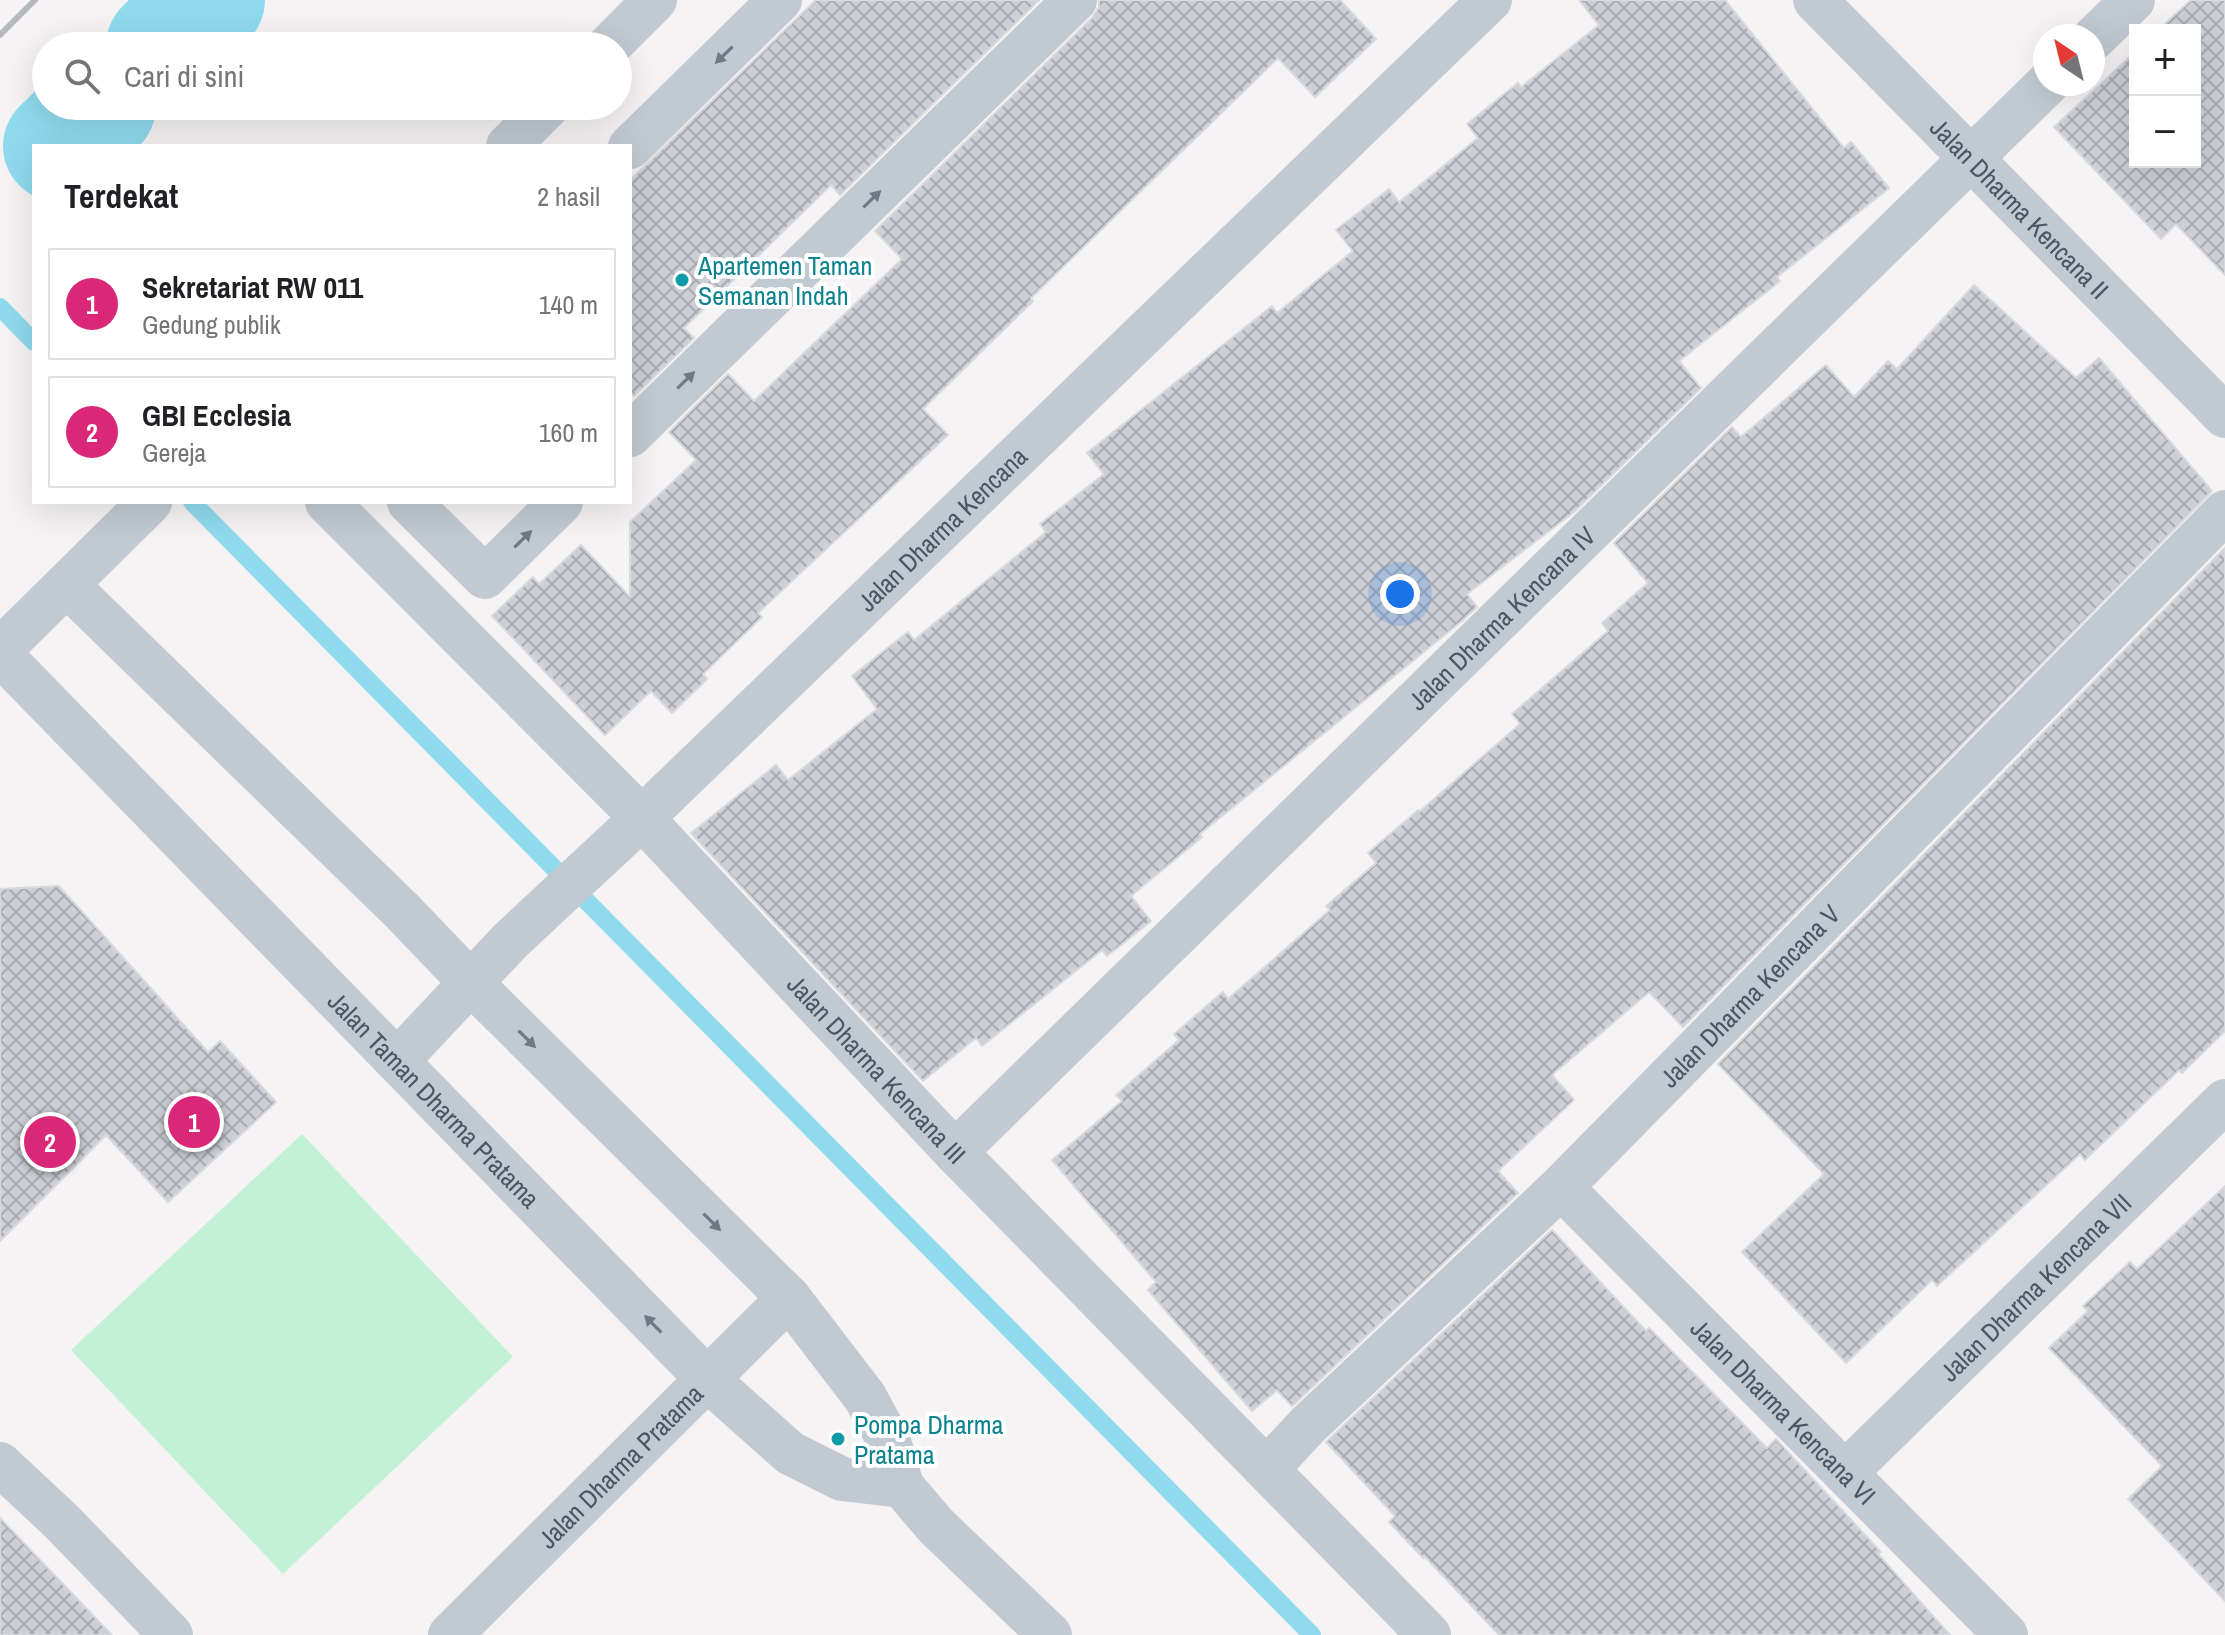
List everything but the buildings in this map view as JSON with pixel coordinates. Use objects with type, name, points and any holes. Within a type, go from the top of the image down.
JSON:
[{"type":"street","points":[[623,32],[655,0]]},
{"type":"street","points":[[632,145],[780,0]]},
{"type":"street","points":[[632,433],[1075,0]]},
{"type":"street","name":"Jalan Dharma Kencana","points":[[397,1061],[510,941],[639,821],[1490,0]]},
{"type":"street","name":"Jalan Dharma Kencana II","points":[[1815,0],[2225,416]]},
{"type":"street","points":[[2105,27],[2133,0]]},
{"type":"street","name":"Jalan Dharma Kencana IV","points":[[955,1152],[2035,96]]},
{"type":"street","points":[[510,144],[534,120]]},
{"type":"street","points":[[0,652],[148,504]]},
{"type":"street","name":"Jalan Dharma Kencana III","points":[[329,504],[639,821],[955,1152],[1429,1635]]},
{"type":"street","points":[[411,504],[485,577],[559,504]]},
{"type":"street","name":"Jalan Dharma Kencana V","points":[[1267,1469],[1308,1425],[1561,1187],[2225,512]]},
{"type":"street","points":[[67,585],[402,911],[789,1298],[865,1397],[889,1441],[902,1486],[936,1526],[1050,1635]]},
{"type":"street","name":"Jalan Taman Dharma Pratama","points":[[0,652],[708,1380],[790,1453],[842,1479],[902,1486]]},
{"type":"street","name":"Jalan Dharma Kencana VII","points":[[1845,1473],[2225,1101]]},
{"type":"street","name":"Jalan Dharma Kencana VI","points":[[1561,1187],[2006,1635]]},
{"type":"street","name":"Jalan Dharma Pratama","points":[[450,1635],[789,1298]]},
{"type":"street","points":[[0,1464],[62,1522],[171,1635]]},
{"type":"green space","points":[[302,1134],[513,1357],[283,1574],[71,1350]]},
{"type":"waterway","points":[[176,32],[209,0]]},
{"type":"waterway","points":[[61,144],[86,120]]},
{"type":"waterway","points":[[0,307],[32,340]]},
{"type":"waterway","points":[[194,504],[1312,1635]]},
{"type":"railway","points":[[0,35],[35,0]]},
{"type":"place","name":"Apartemen Taman Semanan Indah","points":[[682,280]]},
{"type":"place","name":"Sekretariat RW 011","points":[[194,1122]]},
{"type":"place","name":"GBI Ecclesia","points":[[50,1142]]},
{"type":"place","name":"Pompa Dharma Pratama","points":[[838,1439]]}]
